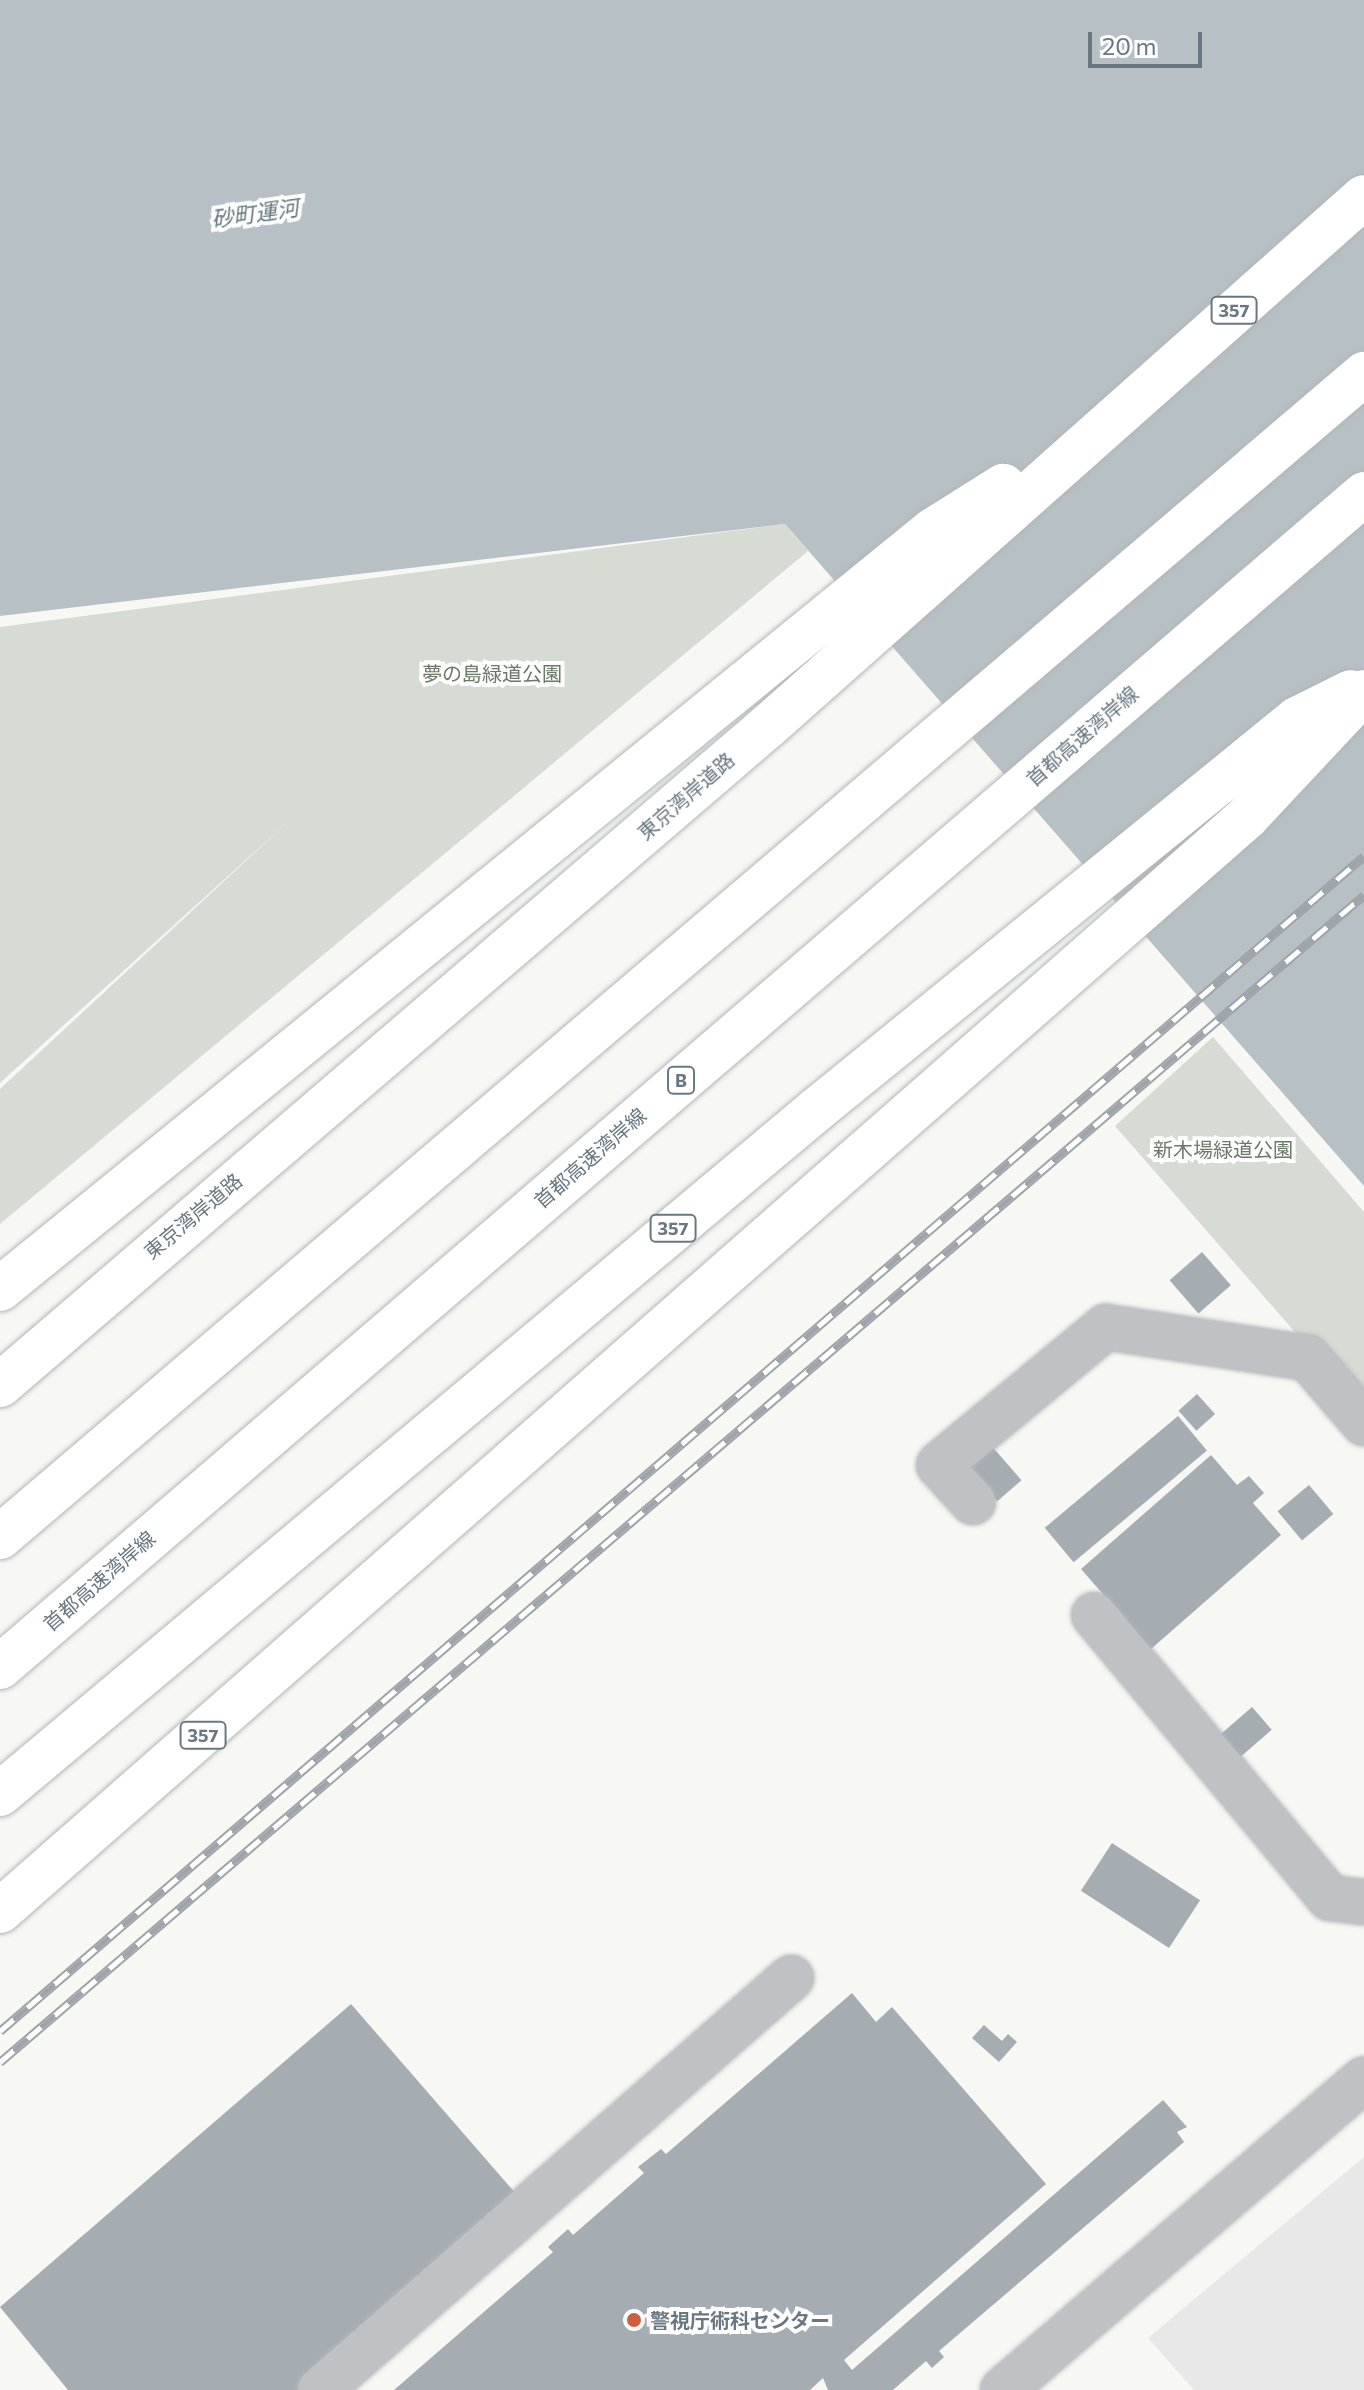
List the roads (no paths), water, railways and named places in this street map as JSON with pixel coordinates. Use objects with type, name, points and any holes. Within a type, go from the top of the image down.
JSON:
[{"type":"highway","name":"東京湾岸道路","points":[[0,1385],[767,727],[1104,424],[1364,197]]},
{"type":"highway","points":[[0,1537],[1364,374]]},
{"type":"highway","name":"357","points":[[0,1289],[933,530],[1104,424]]},
{"type":"highway","name":"首都高速湾岸線","points":[[0,1667],[1364,494]]},
{"type":"highway","name":"357","points":[[0,1794],[816,1110],[1297,719],[1364,685]]},
{"type":"highway","name":"357","points":[[0,1911],[405,1559],[1247,817],[1364,692]]},
{"type":"street","points":[[973,1502],[939,1465],[1106,1327],[1308,1358],[1364,1423]]},
{"type":"street","points":[[1094,1615],[1330,1898],[1364,1902]]},
{"type":"street","points":[[320,2390],[791,1978]]},
{"type":"street","points":[[1003,2390],[1364,2079]]},
{"type":"water","name":"砂町運河","points":[[0,0],[1364,0],[1364,1186],[785,524],[0,616]]},
{"type":"railway","points":[[0,2031],[1364,856]]},
{"type":"railway","points":[[0,2062],[1364,895]]},
{"type":"place","name":"警視庁術科センター","points":[[634,2320]]},
{"type":"park label","name":"夢の島緑道公園","points":[[492,673]]},
{"type":"park label","name":"新木場緑道公園","points":[[1223,1149]]}]
